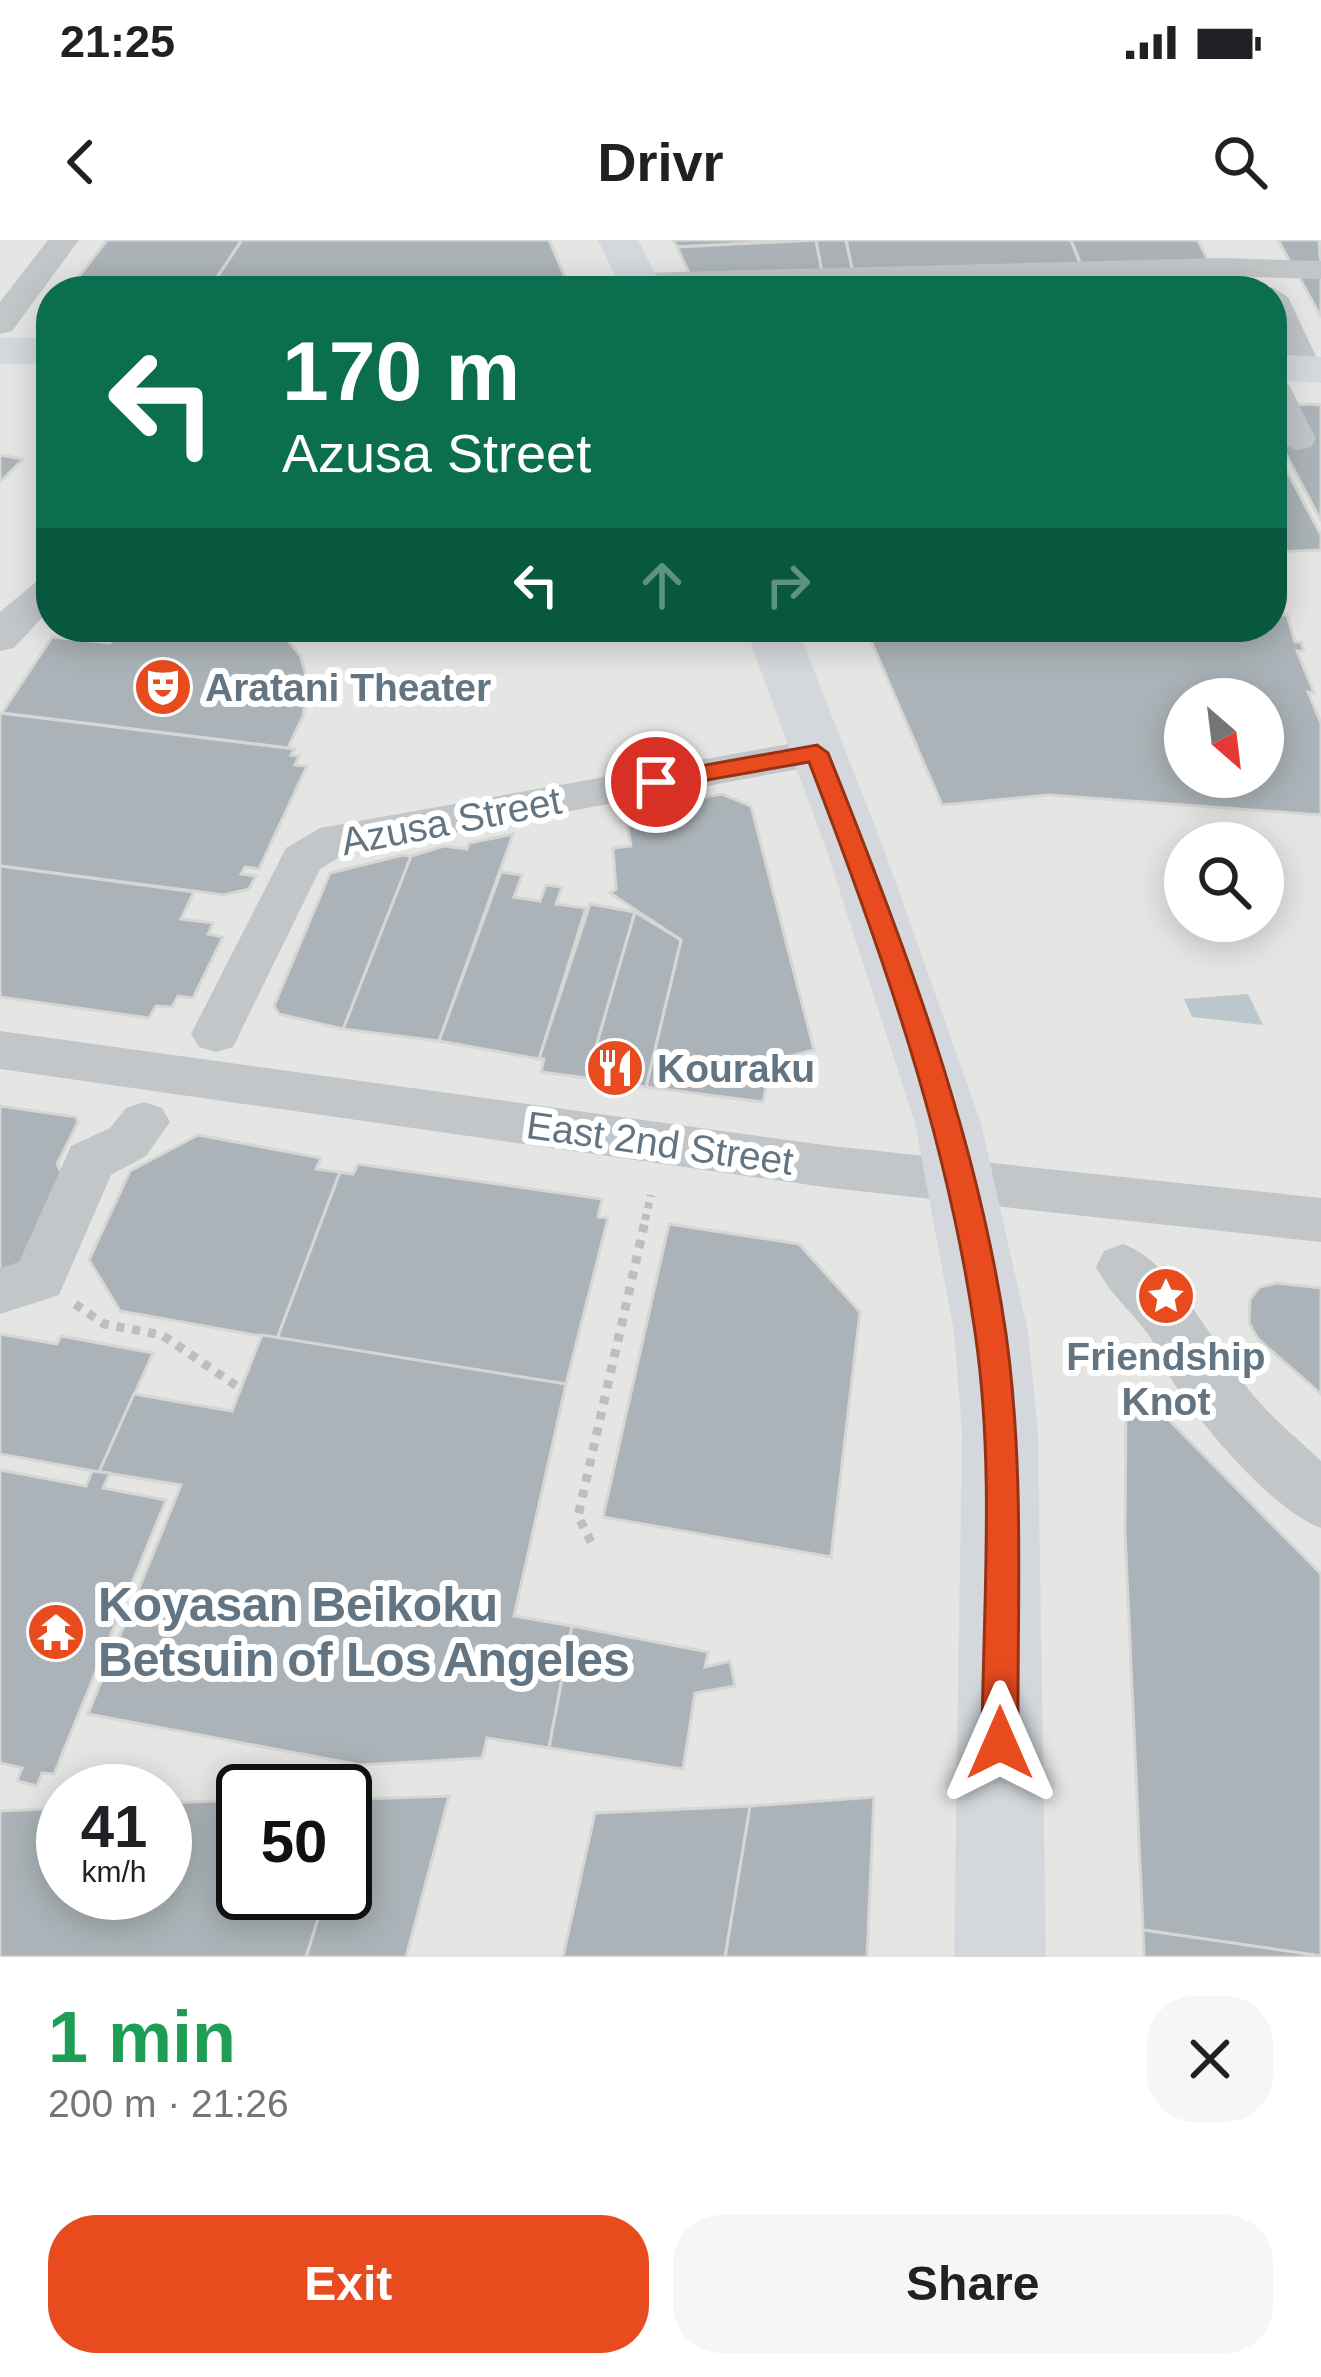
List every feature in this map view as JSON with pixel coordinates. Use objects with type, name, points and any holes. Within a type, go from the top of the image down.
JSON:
[{"type":"main road","points":[[619,240],[636,276]]},
{"type":"main road","points":[[0,351],[36,351]]},
{"type":"main road","points":[[776,642],[948,1123],[991,1332],[1000,1432],[1000,1957]]},
{"type":"street","points":[[0,324],[64,240]]},
{"type":"street","points":[[1127,276],[1321,270]]},
{"type":"street","points":[[0,275],[35,277]]},
{"type":"street","points":[[1292,373],[1298,439]]},
{"type":"street","points":[[0,639],[20,612],[36,601]]},
{"type":"street","name":"Azusa Street","points":[[216,1034],[302,859],[336,839],[817,753]]},
{"type":"street","name":"East 2nd Street","points":[[0,1050],[958,1181],[1321,1220]]},
{"type":"street","points":[[20,1285],[90,1162],[128,1142],[144,1122]]},
{"type":"street","points":[[1123,1267],[1173,1323],[1188,1357],[1236,1418],[1321,1501]]},
{"type":"path","points":[[591,1542],[578,1516],[651,1196]]},
{"type":"path","points":[[20,1285],[104,1324],[162,1335],[241,1389]]},
{"type":"shaded area","points":[[0,240],[1321,240],[1321,1957],[0,1957]]},
{"type":"shaded area","points":[[1248,994],[1263,1025],[1192,1017],[1184,999]]},
{"type":"building","points":[[107,240],[242,240],[218,276],[79,276]]},
{"type":"building","points":[[242,240],[549,240],[565,276],[218,276]]},
{"type":"building","points":[[673,240],[811,240],[677,247]]},
{"type":"building","points":[[816,240],[822,272],[691,276],[677,247]]},
{"type":"building","points":[[816,240],[846,240],[853,272],[822,272]]},
{"type":"building","points":[[846,240],[1071,240],[1081,265],[853,272]]},
{"type":"building","points":[[1071,240],[1198,240],[1209,263],[1081,265]]},
{"type":"building","points":[[1278,240],[1319,240],[1321,267],[1292,265]]},
{"type":"building","points":[[1222,272],[1222,276],[1150,273]]},
{"type":"building","points":[[1150,273],[1151,276],[1085,276]]},
{"type":"building","points":[[1298,275],[1321,276],[1321,317]]},
{"type":"building","points":[[1295,405],[1321,405],[1321,521],[1287,456],[1287,439],[1305,438]]},
{"type":"building","points":[[0,455],[23,459],[0,482]]},
{"type":"building","points":[[1287,471],[1321,535],[1321,550],[1287,551]]},
{"type":"building","points":[[1287,615],[1295,642],[1301,642],[1304,651],[1297,651],[1321,723],[1321,815],[1049,795],[942,805],[871,642],[1287,642]]},
{"type":"building","name":"Aratani Theater","points":[[49,642],[290,642],[301,657],[308,683],[303,716],[288,748],[2,713]]},
{"type":"building","points":[[0,713],[295,749],[291,755],[299,756],[295,765],[307,766],[259,869],[245,867],[241,874],[256,876],[249,889],[224,895],[0,866]]},
{"type":"building","points":[[722,794],[751,806],[814,1050],[772,1061],[763,1102],[646,1087],[681,940],[610,893],[616,889],[613,848],[631,846],[625,812]]},
{"type":"building","points":[[513,834],[439,1041],[343,1029],[411,856],[444,846],[467,849],[469,843]]},
{"type":"building","points":[[411,856],[343,1029],[279,1014],[274,1006],[330,873]]},
{"type":"building","points":[[0,866],[194,892],[181,919],[213,923],[208,934],[223,937],[193,998],[178,996],[172,1007],[156,1006],[149,1018],[0,997]]},
{"type":"building","points":[[501,872],[522,875],[514,897],[540,901],[546,885],[562,887],[556,904],[586,908],[539,1059],[439,1041]]},
{"type":"building","points":[[590,904],[635,912],[587,1078],[541,1072],[544,1059],[539,1059]]},
{"type":"building","points":[[635,912],[681,940],[646,1087],[587,1078]]},
{"type":"building","points":[[0,1106],[76,1117],[78,1122],[57,1164],[69,1188],[31,1269],[0,1278]]},
{"type":"building","points":[[198,1135],[321,1158],[316,1169],[340,1172],[277,1339],[120,1311],[89,1260],[130,1171]]},
{"type":"building","points":[[358,1164],[602,1199],[598,1217],[608,1218],[566,1384],[277,1339],[340,1172],[353,1174]]},
{"type":"building","points":[[669,1224],[799,1244],[860,1312],[831,1557],[603,1517]]},
{"type":"building","points":[[1277,1283],[1321,1288],[1321,1394],[1258,1339],[1249,1323],[1250,1299],[1260,1287]]},
{"type":"building","points":[[0,1334],[57,1344],[61,1336],[153,1353],[99,1472],[0,1454]]},
{"type":"building","points":[[262,1335],[566,1384],[514,1616],[572,1626],[549,1748],[487,1738],[482,1758],[355,1764],[88,1714],[181,1485],[99,1472],[134,1394],[232,1411]]},
{"type":"building","points":[[1126,1405],[1156,1407],[1321,1574],[1321,1956],[1143,1930],[1125,1532]]},
{"type":"building","name":"Koyasan Beikoku Betsuin of Los Angeles","points":[[0,1470],[86,1486],[92,1471],[110,1473],[103,1488],[166,1500],[58,1764],[36,1764],[36,1786],[17,1781],[22,1768],[0,1763]]},
{"type":"building","points":[[572,1626],[708,1652],[705,1667],[730,1661],[735,1686],[695,1693],[683,1769],[549,1748]]},
{"type":"building","points":[[449,1796],[406,1957],[306,1957],[318,1920],[372,1920],[372,1799]]},
{"type":"building","points":[[874,1797],[867,1957],[725,1957],[750,1806]]},
{"type":"building","points":[[216,1801],[216,1920],[318,1920],[306,1957],[0,1957],[0,1811],[36,1809],[36,1920],[192,1920],[192,1802]]},
{"type":"building","points":[[750,1806],[725,1957],[563,1957],[595,1813]]},
{"type":"building","points":[[1143,1930],[1321,1956],[1321,1957],[1144,1957]]},
{"type":"place","name":"Aratani Theater","points":[[163,687]]},
{"type":"place","name":"Kouraku","points":[[615,1068]]},
{"type":"place","name":"Friendship Knot","points":[[1166,1296]]},
{"type":"place","name":"Koyasan Beikoku Betsuin of Los Angeles","points":[[56,1632]]},
{"type":"route","points":[[656,782],[817,753],[856,852],[948,1123],[991,1332],[1000,1432],[1000,1743]]}]
